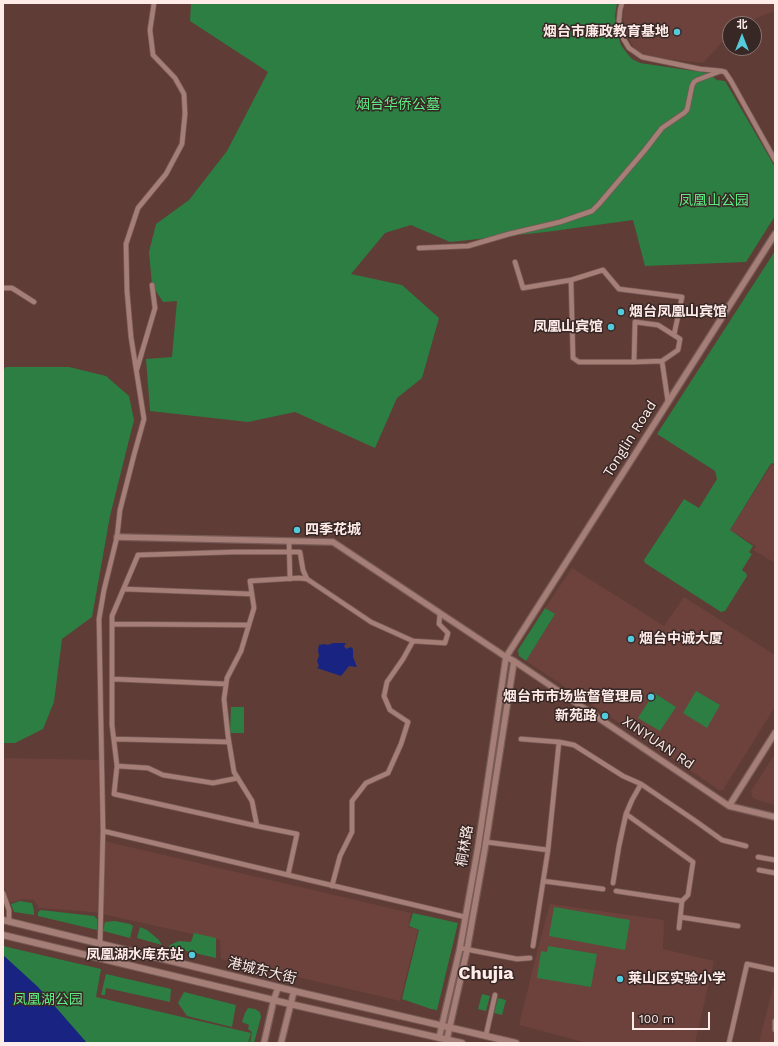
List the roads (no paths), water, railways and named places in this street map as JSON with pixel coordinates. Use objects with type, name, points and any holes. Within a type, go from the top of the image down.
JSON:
[{"type":"main road","name":"港城东大街","points":[[6,921],[278,988],[516,1043]]},
{"type":"main road","name":"港城东大街","points":[[3,935],[290,1004],[462,1043]]},
{"type":"street","points":[[100,944],[103,832],[99,619],[104,590],[117,537],[120,510],[144,419],[131,337],[127,290],[126,244],[138,208],[166,174],[182,144],[185,114],[184,94],[175,78],[152,55],[150,30],[154,3]]},
{"type":"street","points":[[622,3],[619,21],[620,33],[629,48],[642,57],[700,69],[721,71],[728,75],[775,160]]},
{"type":"street","points":[[419,248],[468,246],[560,222],[592,211],[662,128],[687,110],[694,82],[721,71]]},
{"type":"street","name":"Tonglin Road","points":[[506,657],[775,234]]},
{"type":"street","points":[[515,262],[523,288],[571,280],[603,270],[618,289],[682,297],[674,335]]},
{"type":"street","points":[[571,280],[573,358],[579,362],[634,362],[662,361],[678,350],[680,339],[658,325],[636,322],[634,362]]},
{"type":"street","points":[[137,371],[155,308],[152,285]]},
{"type":"street","points":[[3,288],[12,288],[34,302]]},
{"type":"street","points":[[662,361],[668,402]]},
{"type":"street","points":[[117,537],[333,542],[514,661]]},
{"type":"street","points":[[289,541],[290,579]]},
{"type":"street","points":[[288,875],[297,834],[114,794],[117,766],[112,725],[112,616],[138,555],[300,552],[302,570],[307,579]]},
{"type":"street","points":[[257,826],[252,801],[234,772],[224,699],[226,684],[241,650],[254,608],[250,581],[299,578],[307,579],[371,622],[413,641],[445,643],[448,633],[439,624],[440,613]]},
{"type":"street","points":[[124,589],[252,594]]},
{"type":"street","points":[[112,624],[248,625]]},
{"type":"street","points":[[332,886],[340,856],[352,832],[352,801],[366,783],[388,772],[401,744],[408,722],[390,710],[384,696],[387,682],[413,641]]},
{"type":"street","name":"桐林路","points":[[439,1038],[460,948],[478,847],[506,657]]},
{"type":"street","name":"桐林路","points":[[447,1039],[467,950],[486,842],[514,661]]},
{"type":"street","name":"XINYUAN Rd","points":[[514,661],[729,806],[775,817]]},
{"type":"street","points":[[112,679],[226,684]]},
{"type":"street","points":[[729,806],[775,733]]},
{"type":"street","points":[[114,739],[229,742]]},
{"type":"street","points":[[522,739],[559,742],[574,745],[623,776],[641,784],[722,840],[746,846]]},
{"type":"street","points":[[534,946],[548,850],[559,742]]},
{"type":"street","points":[[117,766],[148,768],[163,776],[213,783],[238,778]]},
{"type":"street","points":[[613,883],[626,814],[641,784]]},
{"type":"street","points":[[626,814],[693,862],[688,896],[682,901],[679,928]]},
{"type":"street","points":[[103,832],[465,917]]},
{"type":"street","points":[[486,842],[548,850]]},
{"type":"street","points":[[758,857],[775,860]]},
{"type":"street","points":[[759,870],[775,874]]},
{"type":"street","points":[[543,881],[603,889]]},
{"type":"street","points":[[616,891],[682,901]]},
{"type":"street","points":[[3,893],[9,910],[6,921]]},
{"type":"street","points":[[680,917],[738,926]]},
{"type":"street","points":[[460,948],[517,959],[530,958]]},
{"type":"street","points":[[729,1043],[747,964],[775,970]]},
{"type":"street","points":[[264,1043],[278,988]]},
{"type":"street","points":[[281,1043],[294,991]]},
{"type":"street","points":[[486,1036],[495,995]]},
{"type":"street","points":[[775,1021],[775,1030]]},
{"type":"place","name":"烟台市廉政教育基地","points":[[677,32]]},
{"type":"place","name":"烟台凤凰山宾馆","points":[[621,312]]},
{"type":"place","name":"凤凰山宾馆","points":[[611,327]]},
{"type":"place","name":"四季花城","points":[[297,530]]},
{"type":"place","name":"烟台中诚大厦","points":[[631,639]]},
{"type":"place","name":"烟台市市场监督管理局","points":[[651,697]]},
{"type":"place","name":"新苑路","points":[[605,716]]},
{"type":"place","name":"凤凰湖水库东站","points":[[192,955]]},
{"type":"place","name":"莱山区实验小学","points":[[620,979]]},
{"type":"district","name":"Chujia","points":[[486,974]]},
{"type":"park label","name":"烟台华侨公墓","points":[[398,105]]},
{"type":"park label","name":"凤凰山公园","points":[[714,201]]},
{"type":"park label","name":"凤凰湖公园","points":[[48,1000]]}]
